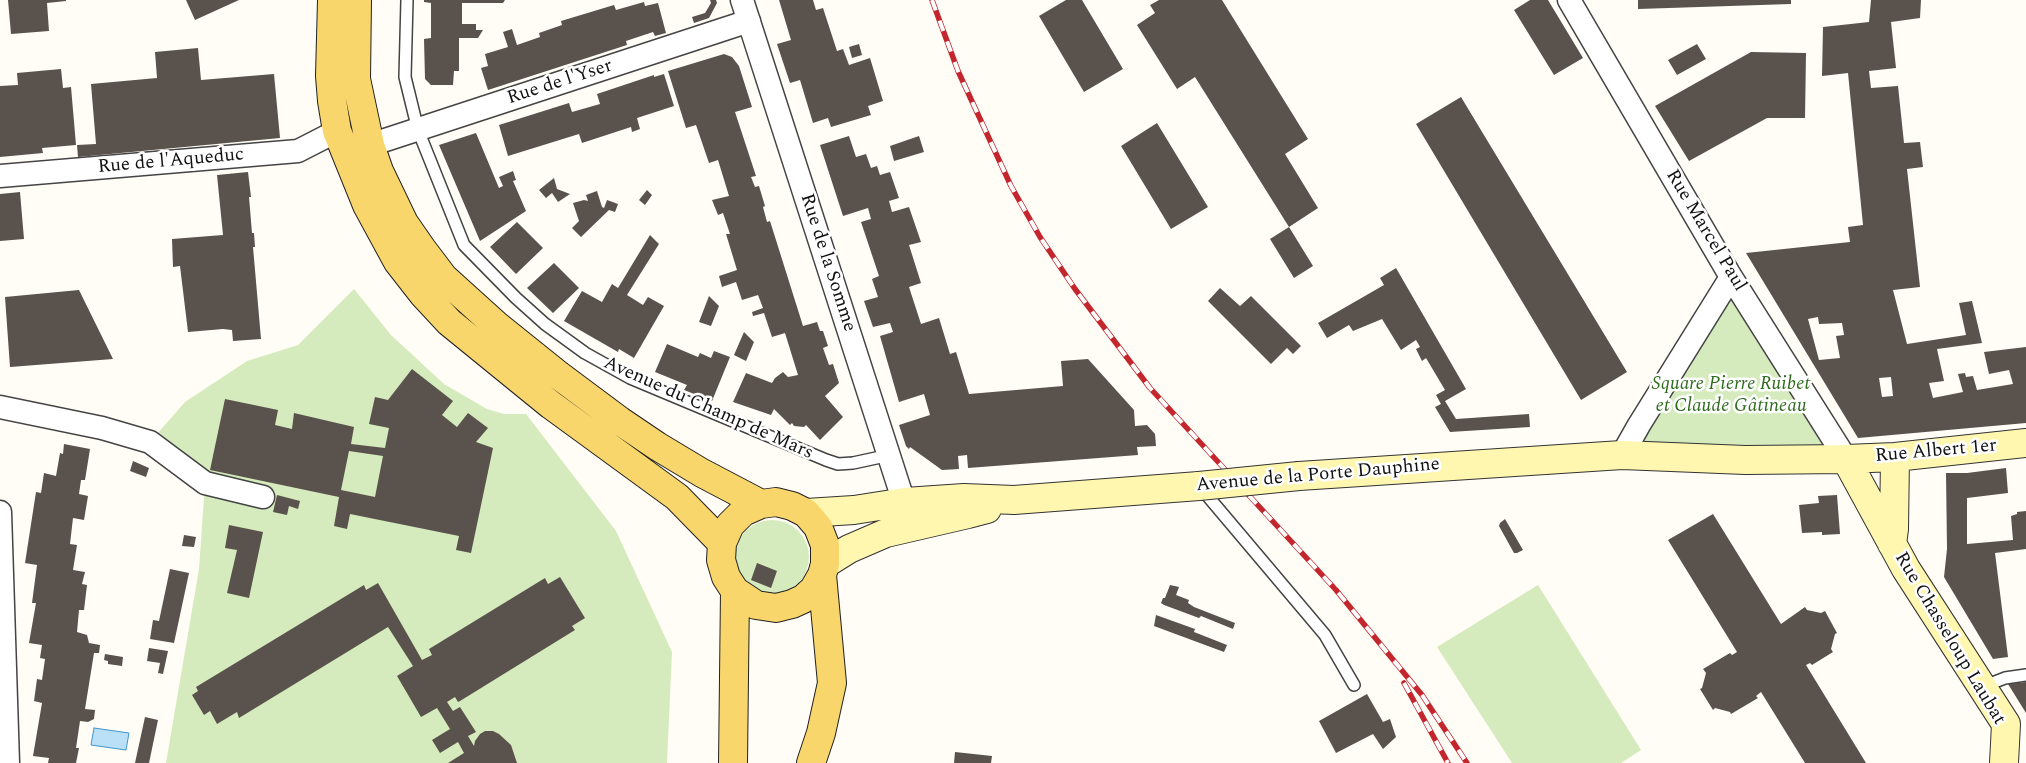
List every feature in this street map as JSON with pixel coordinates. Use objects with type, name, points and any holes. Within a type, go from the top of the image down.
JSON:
[{"type":"main road","points":[[332,0],[330,76],[337,132],[366,205],[398,262],[423,294],[449,322],[551,405],[677,497],[722,543]]},
{"type":"main road","name":"Avenue du Champ de Mars","points":[[357,0],[356,79],[370,145],[379,171],[404,222],[444,278],[469,302],[557,374],[657,446],[702,473],[761,504]]},
{"type":"main road","points":[[812,763],[832,683],[824,570],[825,545],[822,536],[806,513],[776,502],[761,504],[743,512],[730,525],[722,543],[721,560],[726,577],[735,591],[756,605],[776,608],[792,604],[814,589],[824,570]]},
{"type":"main road","points":[[733,763],[735,591]]},
{"type":"street","name":"Rue Marcel Paul","points":[[1570,0],[1732,277],[1846,459]]},
{"type":"street","name":"Rue de l'Yser","points":[[370,145],[418,130],[746,10]]},
{"type":"street","name":"Rue de la Somme","points":[[746,10],[908,514]]},
{"type":"street","name":"Rue de l'Aqueduc","points":[[0,176],[298,151],[337,132]]},
{"type":"street","points":[[1622,455],[1638,425],[1732,277]]},
{"type":"street","points":[[0,407],[102,428],[150,442],[205,483],[263,497]]},
{"type":"street","name":"Rue Albert 1er","points":[[1846,459],[1895,457],[2026,444]]},
{"type":"street","name":"Avenue de la Porte Dauphine","points":[[824,570],[908,514],[964,498],[1014,500],[1199,486],[1299,476],[1622,455],[1745,460],[1846,459]]},
{"type":"street","name":"Rue Chasseloup Laubat","points":[[1892,544],[1895,457]]},
{"type":"street","name":"Rue Chasseloup Laubat","points":[[1846,459],[1892,544],[2006,724],[2004,763]]},
{"type":"street","name":"Avenue de la Porte Dauphine","points":[[806,513],[854,510],[908,514]]},
{"type":"street","points":[[0,512],[8,763]]},
{"type":"lane","name":"Avenue du Champ de Mars","points":[[407,0],[405,77],[418,130],[464,245],[545,324],[584,353],[630,378],[826,460],[838,464],[853,463],[890,455]]},
{"type":"lane","points":[[1199,486],[1324,635],[1354,685]]},
{"type":"lane","points":[[1982,687],[2005,678],[2026,675]]},
{"type":"green space","name":"Square Pierre Ruibet et Claude Gâtineau","points":[[1731,277],[1846,459],[1622,455]]},
{"type":"green space","points":[[354,289],[391,335],[444,384],[487,409],[504,414],[526,414],[616,531],[672,652],[667,763],[166,763],[199,569],[205,483],[150,442],[185,402],[247,361],[298,345]]},
{"type":"green space","points":[[772,520],[793,526],[803,536],[809,557],[803,578],[793,588],[772,594],[751,588],[741,578],[735,557],[741,536],[751,526]]},
{"type":"green space","points":[[1538,585],[1641,750],[1621,763],[1512,763],[1437,647]]},
{"type":"water","points":[[94,728],[129,733],[126,750],[91,745]]},
{"type":"building","points":[[8,0],[66,1],[47,3],[49,31],[11,34]]},
{"type":"building","points":[[186,0],[239,0],[195,20]]},
{"type":"building","points":[[424,0],[505,0],[503,3],[462,3],[462,24],[476,24],[476,30],[483,30],[478,38],[459,38],[459,71],[454,71],[453,85],[431,85],[425,79],[424,39],[431,38],[431,3],[424,2]]},
{"type":"building","points":[[710,0],[716,0],[717,3],[709,18],[694,23],[692,17],[705,13],[711,3]]},
{"type":"building","points":[[779,0],[813,0],[816,10],[823,8],[837,51],[843,49],[849,65],[870,58],[883,101],[868,106],[871,115],[831,127],[828,118],[813,123],[800,80],[790,83],[777,44],[791,40]]},
{"type":"building","points":[[1066,0],[1082,0],[1123,69],[1084,92],[1039,16]]},
{"type":"building","points":[[1159,0],[1222,0],[1308,139],[1285,154],[1318,208],[1289,227],[1195,77],[1177,89],[1137,25],[1155,13],[1150,5]]},
{"type":"building","points":[[1530,0],[1548,0],[1583,58],[1554,75],[1514,10]]},
{"type":"building","points":[[1638,0],[1791,0],[1791,4],[1638,9]]},
{"type":"building","points":[[1871,0],[1921,0],[1920,18],[1891,22],[1896,68],[1869,71],[1871,88],[1898,86],[1904,143],[1920,142],[1923,167],[1907,169],[1920,287],[1893,290],[1907,344],[1966,335],[1959,303],[1972,301],[1982,343],[1937,349],[1944,381],[1929,383],[1933,398],[1963,392],[1958,374],[1965,373],[1966,377],[1973,376],[1977,390],[2013,384],[2009,370],[1989,374],[1984,352],[2026,347],[2026,423],[1858,438],[1746,253],[1850,242],[1848,227],[1863,225],[1848,73],[1822,76],[1823,27],[1869,22]],"holes":[[[1818,317],[1819,324],[1842,323],[1844,335],[1836,336],[1840,358],[1819,360],[1808,319]],[[1891,377],[1893,396],[1882,397],[1879,378]]]},
{"type":"building","points":[[644,2],[645,6],[658,3],[666,33],[655,36],[653,32],[626,41],[627,45],[488,90],[481,68],[488,66],[485,54],[508,47],[503,32],[512,29],[517,45],[540,37],[539,33],[562,25],[561,21],[614,5],[616,10]]},
{"type":"building","points":[[859,44],[862,55],[852,58],[849,47]]},
{"type":"building","points":[[1697,44],[1706,59],[1677,75],[1668,60]]},
{"type":"building","points":[[198,48],[201,80],[274,74],[280,138],[78,157],[77,145],[96,144],[91,84],[157,78],[155,52]]},
{"type":"building","points":[[1751,52],[1806,53],[1805,118],[1767,118],[1689,161],[1655,106]]},
{"type":"building","points":[[724,54],[732,57],[739,66],[752,107],[735,112],[756,176],[751,177],[755,187],[759,186],[765,206],[763,207],[767,222],[770,221],[803,326],[817,322],[820,331],[823,331],[828,346],[823,348],[829,365],[833,364],[839,383],[825,396],[843,417],[820,440],[806,425],[804,427],[794,426],[792,423],[790,425],[774,409],[771,415],[733,402],[746,373],[772,383],[783,372],[788,377],[798,375],[785,333],[772,337],[764,313],[753,316],[752,312],[763,308],[758,295],[742,300],[736,282],[722,287],[719,276],[737,270],[726,234],[730,234],[723,213],[718,215],[712,200],[729,196],[718,160],[709,163],[696,125],[686,128],[668,71]]},
{"type":"building","points":[[61,69],[63,88],[71,87],[76,145],[42,148],[43,153],[0,157],[0,86],[18,85],[17,73]]},
{"type":"building","points":[[664,74],[674,106],[637,118],[640,129],[632,132],[631,127],[582,143],[579,134],[508,156],[499,125],[569,103],[572,112],[600,104],[597,94],[654,75],[654,77]]},
{"type":"building","points":[[1461,97],[1627,372],[1581,400],[1416,124]]},
{"type":"building","points":[[1157,123],[1208,207],[1171,229],[1121,146]]},
{"type":"building","points":[[476,133],[499,188],[503,186],[499,177],[513,171],[516,180],[513,181],[526,211],[480,241],[439,145]]},
{"type":"building","points":[[849,136],[856,157],[866,154],[871,168],[877,166],[880,175],[890,172],[899,198],[889,201],[892,212],[909,207],[921,242],[909,245],[921,283],[909,287],[921,324],[939,318],[950,354],[956,352],[969,394],[1063,386],[1061,361],[1088,359],[1134,410],[1135,426],[1147,425],[1155,434],[1156,446],[1137,447],[1138,455],[968,468],[967,455],[958,456],[959,469],[942,470],[906,446],[899,425],[930,415],[924,394],[899,402],[880,336],[893,332],[890,323],[873,327],[864,301],[878,297],[872,279],[879,276],[861,222],[871,219],[868,208],[843,216],[820,145]]},
{"type":"building","points":[[919,136],[924,152],[894,161],[890,146]]},
{"type":"building","points":[[248,172],[261,339],[233,341],[232,330],[223,329],[188,332],[180,266],[173,267],[172,239],[223,235],[217,175]]},
{"type":"building","points":[[554,178],[557,189],[570,194],[558,202],[552,193],[546,198],[539,190]]},
{"type":"building","points":[[647,190],[652,195],[645,205],[639,200]]},
{"type":"building","points":[[597,191],[602,207],[604,208],[607,200],[618,204],[615,212],[609,210],[581,237],[572,228],[579,221],[573,203],[584,200],[588,201],[586,195]]},
{"type":"building","points":[[20,192],[24,239],[0,241],[0,194]]},
{"type":"building","points":[[517,222],[543,248],[516,274],[490,247]]},
{"type":"building","points":[[1289,227],[1313,266],[1294,278],[1270,239]]},
{"type":"building","points":[[650,235],[659,244],[627,295],[643,305],[648,297],[664,306],[634,358],[619,349],[618,352],[564,321],[582,291],[602,302],[612,284],[618,288]]},
{"type":"building","points":[[554,263],[579,288],[553,313],[527,288]]},
{"type":"building","points":[[1396,268],[1466,389],[1445,401],[1456,419],[1529,414],[1530,427],[1450,432],[1435,407],[1441,404],[1436,395],[1445,390],[1426,358],[1422,361],[1416,349],[1420,347],[1416,340],[1401,350],[1382,319],[1353,331],[1349,325],[1327,338],[1318,323],[1384,285],[1380,278]]},
{"type":"building","points":[[1220,288],[1240,306],[1251,296],[1301,346],[1293,354],[1287,348],[1271,364],[1208,301]]},
{"type":"building","points":[[79,290],[113,359],[10,367],[5,297]]},
{"type":"building","points":[[709,296],[719,306],[711,326],[699,322]]},
{"type":"building","points":[[744,332],[754,342],[746,361],[734,355]]},
{"type":"building","points":[[667,344],[698,357],[700,353],[711,358],[714,351],[730,357],[712,401],[684,390],[687,385],[655,372]]},
{"type":"building","points":[[412,369],[453,401],[442,415],[457,427],[468,413],[488,428],[476,442],[493,448],[471,553],[456,550],[459,536],[350,514],[347,529],[334,526],[339,497],[210,470],[225,399],[278,410],[275,425],[292,429],[294,413],[354,427],[351,444],[385,448],[389,428],[369,424],[375,397],[388,400]],"holes":[[[349,451],[383,456],[375,497],[341,490]]]},
{"type":"building","points":[[64,444],[90,449],[85,480],[81,480],[79,494],[88,496],[84,520],[73,518],[70,544],[77,545],[73,570],[85,572],[82,584],[87,585],[84,610],[79,610],[77,632],[87,635],[89,643],[100,645],[99,653],[94,653],[85,709],[95,710],[94,719],[88,722],[80,721],[76,748],[79,748],[76,763],[48,763],[49,758],[33,756],[42,703],[34,701],[37,679],[42,680],[45,659],[40,658],[42,645],[29,643],[36,603],[32,603],[37,565],[25,563],[36,492],[41,493],[44,473],[56,476],[60,453],[63,454]]},
{"type":"building","points":[[133,461],[149,468],[146,477],[130,471]]},
{"type":"building","points":[[2006,468],[2008,493],[1967,498],[1967,544],[2013,540],[2011,516],[2017,514],[2017,512],[2026,511],[2026,549],[1995,553],[2008,657],[1993,659],[1944,577],[1947,549],[1946,473],[1967,473]]},
{"type":"building","points":[[277,495],[300,501],[298,509],[289,506],[287,515],[273,512]]},
{"type":"building","points":[[1837,495],[1840,534],[1822,535],[1822,532],[1802,533],[1799,505],[1819,503],[1818,496]]},
{"type":"building","points":[[1713,514],[1781,624],[1805,607],[1807,610],[1821,613],[1825,611],[1837,633],[1835,634],[1831,649],[1833,652],[1812,665],[1810,663],[1806,665],[1866,763],[1805,763],[1761,692],[1756,696],[1758,698],[1731,714],[1730,712],[1715,708],[1713,710],[1700,689],[1702,688],[1706,673],[1703,669],[1730,653],[1732,655],[1737,652],[1668,540]]},
{"type":"building","points":[[1505,519],[1523,550],[1517,553],[1514,553],[1499,526]]},
{"type":"building","points":[[229,525],[263,532],[249,598],[227,593],[237,550],[225,548]]},
{"type":"building","points":[[184,535],[196,537],[194,547],[182,546]]},
{"type":"building","points":[[757,563],[777,571],[771,588],[751,580]]},
{"type":"building","points":[[170,569],[189,573],[174,643],[150,639],[153,620],[159,621]]},
{"type":"building","points":[[560,577],[585,618],[572,626],[575,630],[460,701],[458,702],[455,697],[447,702],[453,711],[460,707],[476,732],[468,736],[474,746],[480,734],[485,731],[493,731],[511,745],[517,763],[448,763],[464,753],[458,742],[440,753],[432,740],[450,729],[437,708],[421,717],[397,676],[413,666],[388,627],[239,718],[237,712],[217,724],[210,711],[204,715],[192,695],[198,691],[196,687],[364,585],[366,590],[378,583],[422,660],[432,655],[429,649],[545,578],[548,584]]},
{"type":"building","points":[[1170,585],[1179,587],[1176,595],[1189,600],[1188,603],[1194,607],[1235,623],[1233,629],[1161,603]]},
{"type":"building","points":[[1156,615],[1195,629],[1194,632],[1227,645],[1224,652],[1154,626]]},
{"type":"building","points":[[149,648],[168,651],[163,674],[158,673],[160,663],[147,661]]},
{"type":"building","points":[[105,654],[123,657],[122,666],[108,664],[108,661],[104,660]]},
{"type":"building","points":[[2026,682],[2026,713],[2008,684]]},
{"type":"building","points":[[1367,694],[1383,722],[1390,719],[1396,737],[1383,749],[1373,734],[1336,753],[1319,721]]},
{"type":"building","points":[[145,717],[158,720],[149,763],[135,763]]},
{"type":"building","points":[[955,752],[992,756],[991,763],[954,763]]},
{"type":"railway","points":[[932,0],[958,71],[1011,186],[1040,237],[1075,289],[1150,388],[1336,590],[1422,695],[1467,763]]},
{"type":"railway","points":[[1404,683],[1448,763]]}]
